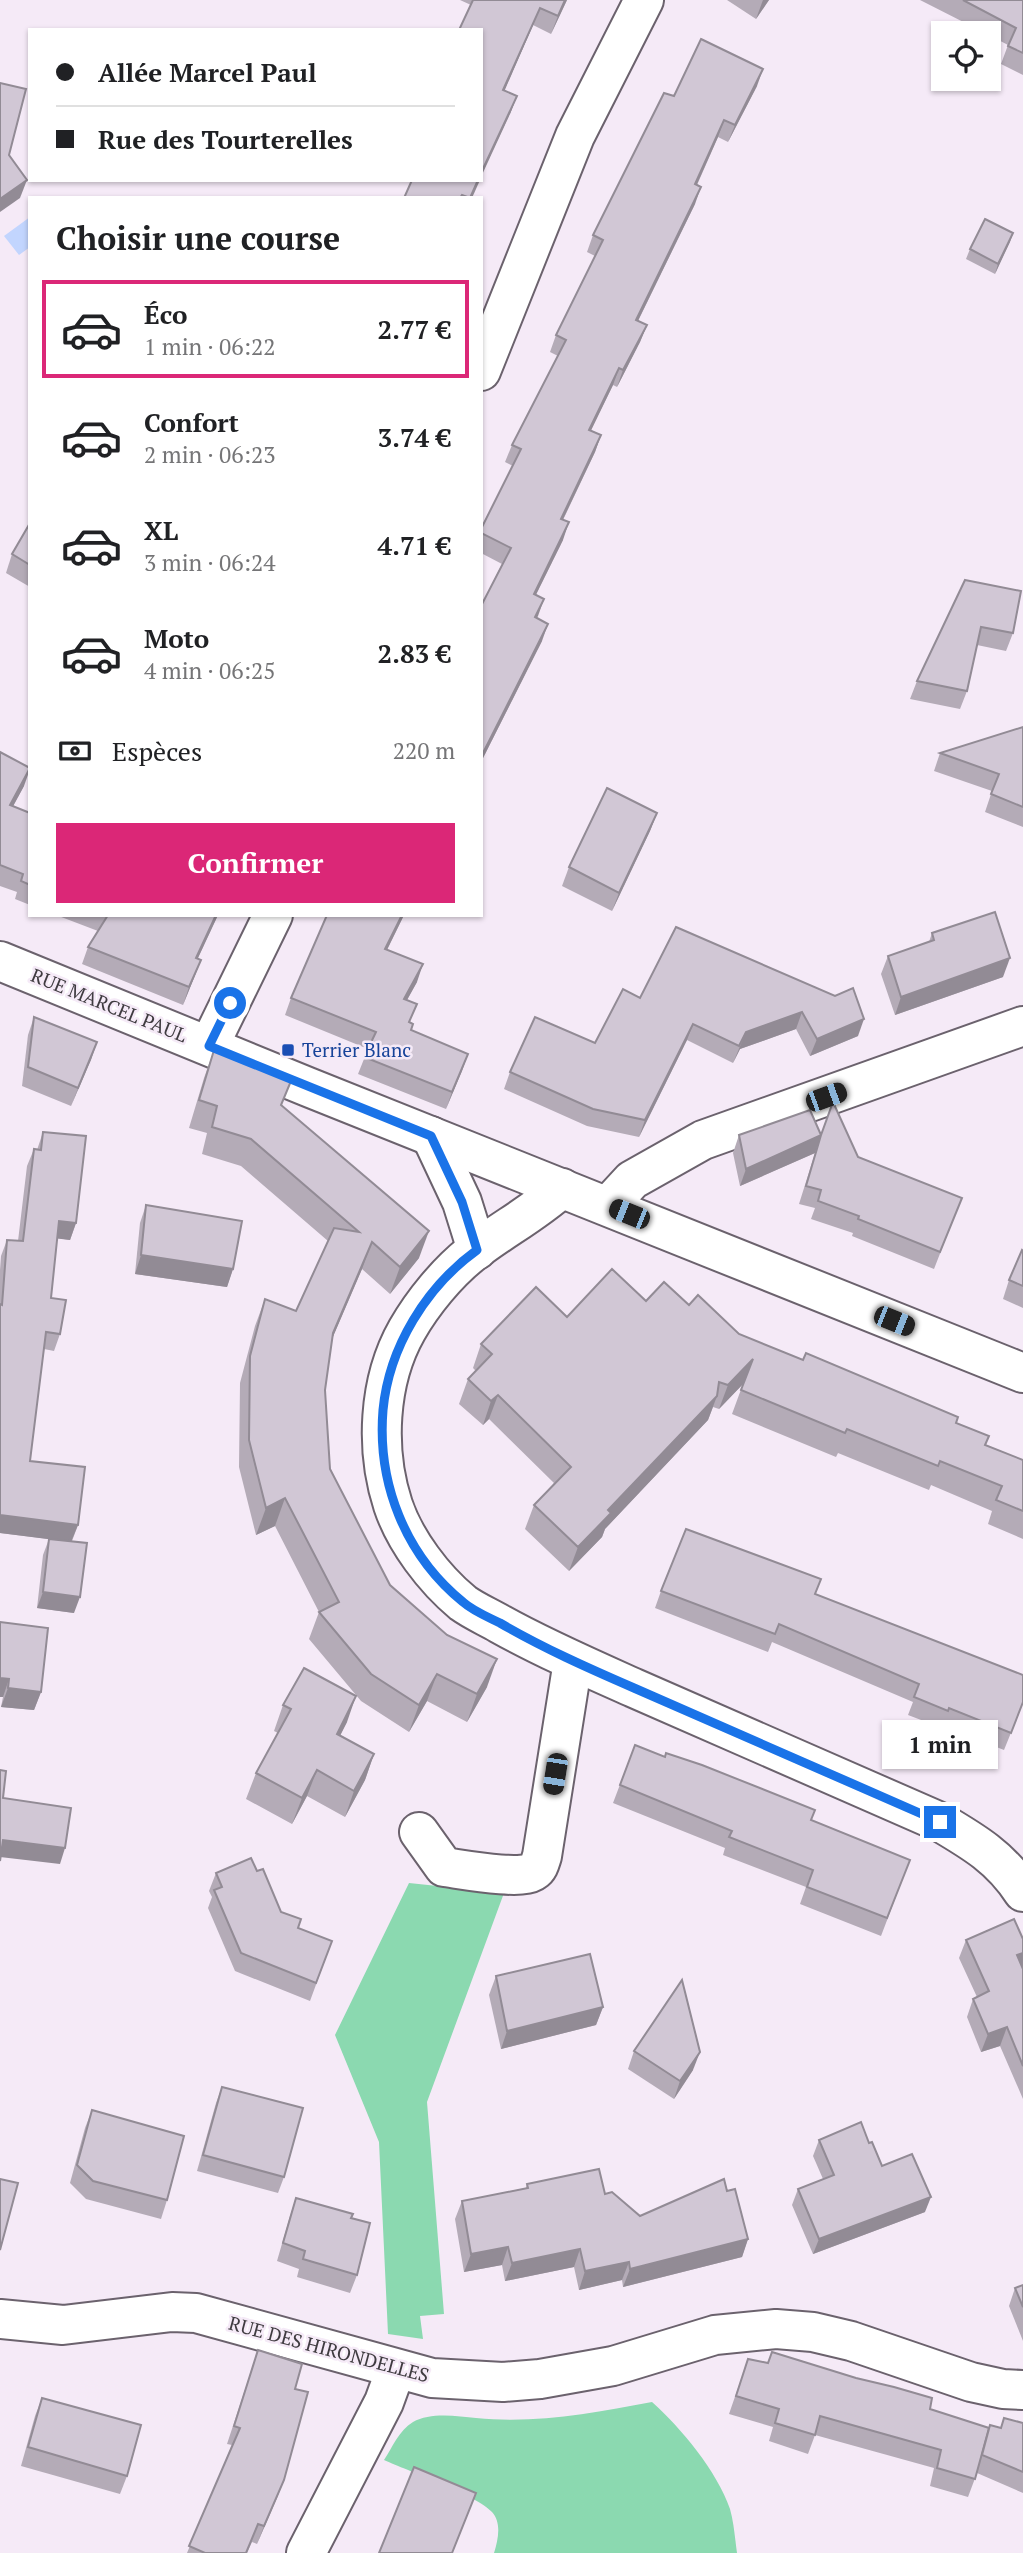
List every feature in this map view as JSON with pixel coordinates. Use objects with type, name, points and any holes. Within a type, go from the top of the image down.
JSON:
[{"type":"street","points":[[483,366],[575,136],[645,0]]},
{"type":"street","points":[[209,1046],[272,917]]},
{"type":"street","name":"RUE MARCEL PAUL","points":[[0,961],[1023,1373]]},
{"type":"street","points":[[608,1206],[632,1180],[703,1140],[1023,1026]]},
{"type":"street","points":[[431,1136],[462,1202],[477,1250]]},
{"type":"street","points":[[562,1188],[539,1209],[477,1250],[446,1279],[406,1331],[393,1360],[385,1389],[382,1425],[388,1486],[393,1506],[411,1542],[432,1572],[464,1604],[573,1661],[940,1822],[984,1848],[1012,1875],[1023,1892]]},
{"type":"street","points":[[419,1832],[444,1867],[516,1875],[531,1874],[535,1871],[542,1856],[573,1661]]},
{"type":"street","name":"RUE DES HIRONDELLES","points":[[0,2319],[63,2325],[156,2313],[197,2313],[432,2378],[503,2382],[540,2379],[613,2366],[715,2336],[776,2329],[813,2332],[851,2341],[971,2382],[1023,2390]]},
{"type":"street","points":[[306,2553],[384,2402],[396,2369]]},
{"type":"green space","points":[[409,1883],[504,1893],[427,2102],[444,2314],[420,2316],[423,2339],[388,2334],[379,2142],[335,2035]]},
{"type":"green space","points":[[652,2402],[686,2437],[716,2480],[730,2509],[737,2553],[494,2553],[498,2526],[492,2512],[457,2491],[384,2460],[404,2430],[413,2422],[427,2417],[521,2420]]},
{"type":"water","points":[[28,218],[28,248],[19,255],[4,236]]},
{"type":"building","points":[[473,0],[565,0],[558,16],[540,8],[503,90],[517,96],[483,169],[483,28],[460,28]]},
{"type":"building","points":[[963,0],[1023,0],[1023,53],[1008,46],[1016,28]]},
{"type":"building","points":[[701,39],[763,69],[735,125],[724,120],[695,184],[701,187],[636,320],[647,325],[623,370],[619,368],[589,430],[601,435],[561,519],[569,522],[534,594],[544,599],[535,617],[548,624],[483,753],[483,602],[511,548],[483,534],[483,525],[521,449],[512,445],[566,340],[556,335],[603,240],[593,235],[664,93],[674,96]]},
{"type":"building","points":[[0,83],[26,89],[9,155],[27,180],[0,199]]},
{"type":"building","points":[[411,182],[477,182],[471,196],[405,196]]},
{"type":"building","points":[[985,219],[1013,233],[998,264],[970,249]]},
{"type":"building","points":[[28,526],[28,564],[12,554]]},
{"type":"building","points":[[965,580],[1021,591],[1013,633],[981,627],[967,691],[917,681]]},
{"type":"building","points":[[1023,727],[1023,807],[991,794],[999,774],[940,753]]},
{"type":"building","points":[[0,752],[28,767],[10,805],[28,812],[28,884],[21,881],[23,874],[0,865]]},
{"type":"building","points":[[607,788],[657,813],[619,893],[569,867]]},
{"type":"building","points":[[995,912],[1010,958],[901,997],[888,956],[934,940],[932,933]]},
{"type":"building","points":[[107,917],[215,917],[196,958],[201,960],[189,987],[88,947]]},
{"type":"building","points":[[326,917],[401,917],[385,949],[423,964],[404,999],[417,1004],[409,1022],[413,1024],[411,1030],[468,1054],[452,1092],[364,1057],[376,1032],[291,998]]},
{"type":"building","points":[[676,927],[835,996],[853,988],[864,1019],[817,1039],[802,1012],[746,1032],[739,1046],[693,1024],[645,1120],[593,1109],[510,1072],[535,1017],[595,1043],[623,989],[640,998]]},
{"type":"building","points":[[34,1017],[97,1042],[78,1088],[28,1067]]},
{"type":"building","points":[[214,1050],[291,1081],[281,1105],[429,1231],[400,1267],[372,1242],[333,1333],[325,1390],[330,1469],[390,1585],[447,1635],[497,1659],[477,1694],[437,1674],[419,1705],[371,1674],[319,1612],[339,1602],[285,1498],[266,1508],[249,1440],[250,1356],[265,1299],[296,1311],[334,1228],[359,1232],[251,1139],[212,1127],[217,1106],[199,1100]]},
{"type":"building","points":[[833,1102],[858,1157],[962,1198],[940,1252],[818,1201],[821,1190],[806,1186]]},
{"type":"building","points":[[810,1110],[821,1135],[746,1169],[739,1135]]},
{"type":"building","points":[[43,1132],[86,1136],[76,1223],[59,1221],[51,1298],[66,1300],[60,1334],[46,1332],[30,1461],[85,1467],[78,1525],[0,1515],[0,1304],[2,1305],[7,1240],[23,1241],[34,1149],[41,1150]]},
{"type":"building","points":[[146,1205],[242,1221],[233,1269],[141,1255]]},
{"type":"building","points":[[1023,1251],[1023,1286],[1009,1280]]},
{"type":"building","points":[[612,1269],[646,1301],[664,1282],[689,1305],[698,1295],[739,1334],[803,1360],[806,1353],[958,1417],[956,1423],[989,1436],[985,1445],[1023,1460],[1023,1511],[996,1500],[1002,1486],[940,1461],[938,1466],[847,1429],[845,1433],[741,1390],[753,1359],[728,1385],[719,1382],[717,1396],[608,1510],[611,1513],[578,1547],[534,1505],[571,1467],[498,1395],[491,1401],[468,1379],[492,1354],[481,1344],[536,1287],[567,1317]]},
{"type":"building","points":[[686,1529],[821,1579],[815,1594],[1023,1675],[1023,1702],[1011,1733],[914,1697],[919,1684],[779,1624],[775,1634],[661,1591]]},
{"type":"building","points":[[49,1539],[87,1543],[80,1597],[43,1592]]},
{"type":"building","points":[[0,1622],[48,1628],[41,1692],[8,1688],[9,1679],[0,1678]]},
{"type":"building","points":[[304,1668],[356,1696],[337,1734],[374,1754],[354,1791],[317,1770],[302,1798],[256,1773],[291,1709],[283,1705]]},
{"type":"building","points":[[635,1745],[665,1757],[666,1753],[702,1765],[815,1810],[811,1820],[910,1860],[887,1918],[807,1887],[813,1870],[729,1837],[732,1831],[620,1785]]},
{"type":"building","points":[[0,1770],[6,1771],[3,1798],[71,1808],[65,1848],[3,1840],[0,1861]]},
{"type":"building","points":[[251,1858],[257,1871],[263,1869],[281,1912],[301,1919],[298,1928],[332,1941],[316,1983],[241,1953],[214,1890],[222,1887],[216,1873]]},
{"type":"building","points":[[1014,1919],[1023,1939],[1023,1953],[1017,1955],[1023,1969],[1023,2066],[1007,2027],[988,2034],[973,1999],[989,1991],[966,1940]]},
{"type":"building","points":[[590,1954],[603,2007],[507,2031],[496,1976]]},
{"type":"building","points":[[682,1980],[700,2052],[680,2081],[634,2051]]},
{"type":"building","points":[[222,2087],[303,2108],[284,2177],[203,2155]]},
{"type":"building","points":[[92,2110],[184,2136],[167,2200],[93,2181],[77,2165]]},
{"type":"building","points":[[861,2122],[882,2166],[912,2154],[931,2197],[819,2239],[798,2189],[834,2175],[819,2140]]},
{"type":"building","points":[[599,2169],[605,2194],[612,2192],[640,2216],[724,2179],[727,2191],[735,2189],[748,2239],[630,2269],[629,2262],[585,2271],[580,2249],[512,2263],[508,2247],[471,2254],[462,2201],[528,2188],[527,2184]]},
{"type":"building","points":[[0,2179],[18,2183],[0,2250]]},
{"type":"building","points":[[296,2198],[353,2214],[351,2218],[370,2223],[357,2275],[303,2259],[305,2251],[283,2243]]},
{"type":"building","points":[[1023,2285],[1023,2307],[1015,2288]]},
{"type":"building","points":[[258,2350],[302,2364],[295,2389],[308,2392],[284,2480],[264,2526],[258,2524],[246,2553],[205,2553],[189,2546],[240,2428],[234,2426]]},
{"type":"building","points":[[772,2352],[932,2398],[930,2409],[989,2428],[975,2479],[937,2468],[941,2450],[820,2416],[815,2435],[775,2423],[779,2409],[736,2396],[748,2359],[768,2363]]},
{"type":"building","points":[[42,2398],[141,2425],[127,2476],[28,2447]]},
{"type":"building","points":[[1004,2418],[1023,2423],[1023,2472],[982,2455],[990,2425],[1001,2428]]},
{"type":"building","points":[[414,2467],[476,2493],[452,2553],[379,2553]]},
{"type":"place","name":"Terrier Blanc","points":[[288,1050]]},
{"type":"route","points":[[230,1003],[209,1046],[431,1136],[462,1202],[477,1250],[446,1279],[406,1331],[393,1360],[385,1389],[382,1425],[386,1475],[393,1506],[411,1542],[432,1572],[464,1604],[573,1661],[940,1822]]}]
